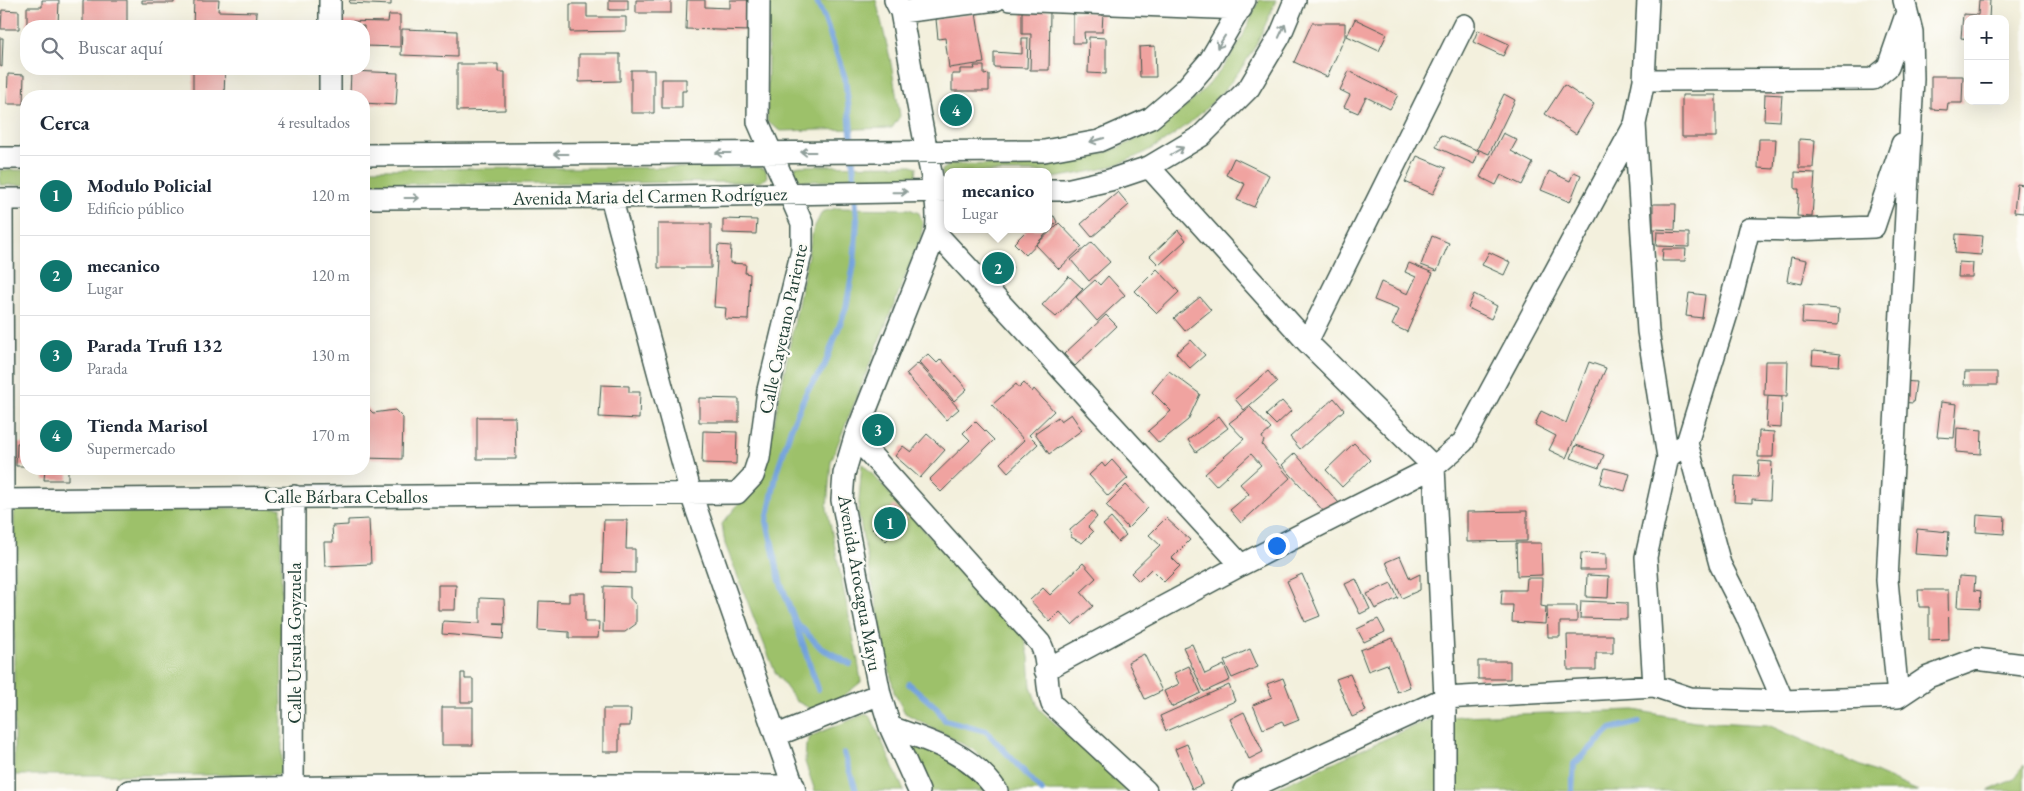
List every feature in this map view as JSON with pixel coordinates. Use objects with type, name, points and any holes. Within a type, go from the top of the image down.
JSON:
[{"type":"street","points":[[330,0],[330,20]]},
{"type":"street","name":"Calle Cayetano Pariente","points":[[691,494],[737,493],[753,476],[759,458],[768,390],[802,250],[802,223],[758,122],[760,0]]},
{"type":"street","points":[[898,6],[996,0]]},
{"type":"street","points":[[370,155],[1044,152],[1099,140],[1151,118],[1186,88],[1210,60],[1243,4],[1010,0]]},
{"type":"street","points":[[1052,190],[1066,190],[1110,180],[1149,167],[1201,136],[1249,88],[1280,36],[1296,0]]},
{"type":"street","points":[[1648,0],[1644,80],[1635,124],[1648,330],[1668,457],[1646,557],[1654,686]]},
{"type":"street","points":[[1644,80],[1874,80],[1888,67],[1908,4]]},
{"type":"street","points":[[1898,697],[1887,580],[1894,415],[1901,334],[1910,118],[1912,32],[1908,4]]},
{"type":"street","name":"Avenida Arocagua Mayu","points":[[898,6],[927,153],[942,192],[936,233],[855,437],[844,474],[842,500],[880,694],[890,727],[918,791]]},
{"type":"street","points":[[1307,342],[1464,25]]},
{"type":"street","points":[[330,75],[330,90]]},
{"type":"street","points":[[1784,702],[1746,615],[1720,564],[1687,443],[1730,304],[1749,229],[1795,230],[1874,227],[1910,118]]},
{"type":"street","points":[[1045,670],[1241,564],[1434,468],[1463,442],[1635,124]]},
{"type":"street","points":[[0,158],[20,158]]},
{"type":"street","points":[[1149,167],[1307,342],[1434,468],[1445,698],[1445,791]]},
{"type":"street","name":"Avenida Maria del Carmen Rodríguez","points":[[370,198],[611,197],[942,192]]},
{"type":"street","points":[[128,791],[586,788],[795,789],[691,494],[611,197]]},
{"type":"street","points":[[4,791],[2,699],[1,199],[20,199]]},
{"type":"street","points":[[936,233],[1241,564]]},
{"type":"street","points":[[855,437],[1040,642],[1046,652],[1047,690],[1052,704],[1146,791]]},
{"type":"street","points":[[1668,457],[1687,443]]},
{"type":"street","name":"Calle Bárbara Ceballos","points":[[2,500],[691,494]]},
{"type":"street","name":"Calle Ursula Goyzuela","points":[[293,789],[294,496]]},
{"type":"street","points":[[1244,791],[1445,698],[1654,686],[1690,698],[1784,702],[1898,697],[1928,677],[1976,658],[2024,665]]},
{"type":"street","points":[[777,735],[880,694]]},
{"type":"street","points":[[890,727],[941,744],[988,777],[997,791]]},
{"type":"green space","points":[[769,0],[876,0],[890,58],[900,116],[892,128],[781,131],[767,122]]},
{"type":"green space","points":[[1259,0],[1276,0],[1256,45],[1244,64],[1215,100],[1180,130],[1141,154],[1105,168],[1054,178],[1052,178],[1052,168],[945,168],[951,164],[1021,165],[1058,163],[1091,157],[1135,140],[1156,129],[1175,115],[1210,83],[1225,65],[1246,29]]},
{"type":"green space","points":[[912,165],[917,167],[916,178],[909,181],[800,181],[795,178],[795,167],[800,166]]},
{"type":"green space","points":[[759,167],[766,170],[767,178],[760,182],[370,184],[370,169]]},
{"type":"green space","points":[[0,170],[20,170],[20,185],[0,185]]},
{"type":"green space","points":[[837,208],[909,209],[919,213],[923,223],[921,237],[831,461],[827,508],[861,682],[841,698],[813,710],[796,701],[775,672],[725,544],[722,524],[764,473],[813,230],[822,212]]},
{"type":"green space","points":[[862,463],[1025,639],[1029,657],[1031,687],[1039,709],[1130,791],[1011,791],[974,750],[905,713],[894,692],[858,512]]},
{"type":"green space","points":[[14,508],[281,508],[282,775],[14,775]]},
{"type":"green space","points":[[1634,710],[1695,721],[1768,725],[1918,791],[1270,791],[1427,720],[1461,716]]},
{"type":"green space","points":[[865,714],[871,717],[904,791],[815,791],[805,762],[806,745],[811,736]]},
{"type":"green space","points":[[919,744],[948,753],[987,788],[982,791],[924,791],[907,748]]},
{"type":"green space","points":[[2024,765],[2024,791],[1988,791],[2014,779]]},
{"type":"building","points":[[42,0],[59,0],[58,20],[27,20],[27,7],[42,7]]},
{"type":"building","points":[[83,0],[127,0],[127,20],[83,20]]},
{"type":"building","points":[[142,0],[174,0],[174,3],[142,3]]},
{"type":"building","points":[[194,0],[219,0],[218,11],[257,12],[256,20],[193,20]]},
{"type":"building","points":[[350,0],[391,0],[391,5],[349,3]]},
{"type":"building","points":[[609,0],[628,0],[628,10],[609,10]]},
{"type":"building","points":[[636,0],[671,0],[671,13],[636,13]]},
{"type":"building","points":[[687,0],[705,0],[705,7],[730,8],[730,0],[752,0],[750,31],[686,29]]},
{"type":"building","points":[[1979,0],[1990,0],[1989,15],[1978,15]]},
{"type":"building","points":[[570,4],[587,4],[587,17],[626,17],[626,31],[570,32]]},
{"type":"building","points":[[2,10],[19,11],[19,29],[1,29]]},
{"type":"building","points":[[1022,10],[1050,11],[1049,70],[1030,70],[1031,34],[1022,34]]},
{"type":"building","points":[[1073,12],[1103,13],[1102,32],[1084,32],[1085,43],[1073,43]]},
{"type":"building","points":[[976,13],[984,63],[949,68],[945,38],[938,39],[936,19]]},
{"type":"building","points":[[1963,14],[1978,15],[1964,15],[1964,38],[1961,38]]},
{"type":"building","points":[[389,15],[400,15],[400,47],[370,46],[370,22],[388,22]]},
{"type":"building","points":[[1355,19],[1387,34],[1379,51],[1347,36]]},
{"type":"building","points":[[1312,23],[1345,23],[1345,37],[1327,77],[1294,62]]},
{"type":"building","points":[[402,29],[457,31],[457,57],[401,55]]},
{"type":"building","points":[[1478,30],[1509,44],[1503,56],[1473,42]]},
{"type":"building","points":[[1089,37],[1106,38],[1106,74],[1088,73]]},
{"type":"building","points":[[0,38],[3,38],[2,67],[0,66]]},
{"type":"building","points":[[1022,38],[1028,38],[1027,68],[994,67],[994,52],[1022,54]]},
{"type":"building","points":[[1155,46],[1156,77],[1140,77],[1139,47]]},
{"type":"building","points":[[579,54],[620,54],[620,81],[579,82]]},
{"type":"building","points":[[457,64],[498,64],[498,72],[505,72],[505,110],[457,111]]},
{"type":"building","points":[[974,66],[984,66],[984,75],[989,74],[989,91],[952,91],[952,74],[960,74],[960,69],[975,69]]},
{"type":"building","points":[[631,70],[654,70],[654,113],[631,113]]},
{"type":"building","points":[[1349,71],[1398,95],[1390,109],[1366,97],[1358,113],[1344,107],[1350,95],[1340,90]]},
{"type":"building","points":[[370,72],[398,73],[396,105],[370,103],[370,90],[350,90],[351,75],[370,75]]},
{"type":"building","points":[[8,74],[24,75],[23,90],[20,90],[20,104],[7,104]]},
{"type":"building","points":[[193,75],[225,75],[224,90],[193,90]]},
{"type":"building","points":[[1931,76],[1963,76],[1962,103],[1948,103],[1947,110],[1931,109]]},
{"type":"building","points":[[662,79],[686,79],[686,91],[682,91],[682,108],[662,108]]},
{"type":"building","points":[[1564,85],[1594,104],[1576,134],[1545,114]]},
{"type":"building","points":[[1504,94],[1515,100],[1489,154],[1477,149]]},
{"type":"building","points":[[1765,94],[1782,95],[1780,121],[1764,120]]},
{"type":"building","points":[[1682,95],[1716,95],[1716,137],[1682,137]]},
{"type":"building","points":[[1503,133],[1517,140],[1511,151],[1533,163],[1522,185],[1501,175],[1496,185],[1480,177]]},
{"type":"building","points":[[1441,135],[1479,151],[1474,164],[1436,147]]},
{"type":"building","points":[[1759,139],[1776,139],[1774,169],[1758,168]]},
{"type":"building","points":[[1799,139],[1815,140],[1813,168],[1799,168]]},
{"type":"building","points":[[1417,156],[1446,168],[1433,194],[1405,182]]},
{"type":"building","points":[[1234,158],[1269,175],[1254,207],[1237,200],[1245,184],[1226,175]]},
{"type":"building","points":[[1549,171],[1570,181],[1574,172],[1581,175],[1570,202],[1541,190]]},
{"type":"building","points":[[1795,172],[1815,173],[1812,217],[1797,216],[1799,189],[1795,189]]},
{"type":"building","points":[[2017,184],[2024,185],[2024,213],[2014,212]]},
{"type":"building","points":[[1118,192],[1129,205],[1092,237],[1081,224]]},
{"type":"building","points":[[1653,204],[1676,204],[1675,230],[1653,229]]},
{"type":"building","points":[[1052,216],[1054,216],[1057,222],[1052,227]]},
{"type":"building","points":[[723,219],[757,220],[756,234],[723,233]]},
{"type":"building","points":[[1059,223],[1082,247],[1059,269],[1036,245],[1049,233],[1052,233],[1052,230]]},
{"type":"building","points":[[658,224],[711,224],[711,268],[658,268]]},
{"type":"building","points":[[1178,230],[1186,240],[1159,265],[1150,256]]},
{"type":"building","points":[[1657,232],[1689,233],[1689,247],[1656,246]]},
{"type":"building","points":[[1024,233],[1047,233],[1026,255],[1014,243]]},
{"type":"building","points":[[1956,234],[1983,236],[1981,255],[1955,253]]},
{"type":"building","points":[[1432,236],[1449,243],[1437,271],[1421,265]]},
{"type":"building","points":[[1092,242],[1110,262],[1089,281],[1071,260]]},
{"type":"building","points":[[718,245],[731,246],[730,263],[746,264],[745,273],[750,274],[748,320],[725,319],[726,308],[714,307]]},
{"type":"building","points":[[1663,249],[1686,249],[1685,261],[1662,261]]},
{"type":"building","points":[[1489,252],[1510,262],[1504,275],[1482,265]]},
{"type":"building","points":[[1000,253],[1013,268],[997,282],[984,268]]},
{"type":"building","points":[[1791,257],[1807,260],[1802,284],[1787,281]]},
{"type":"building","points":[[1959,262],[1973,263],[1972,277],[1958,277]]},
{"type":"building","points":[[1409,263],[1433,273],[1407,332],[1392,325],[1399,310],[1374,300],[1381,282],[1408,294],[1416,277],[1405,272]]},
{"type":"building","points":[[1157,269],[1179,292],[1157,313],[1135,291]]},
{"type":"building","points":[[1069,276],[1083,289],[1056,317],[1042,305]]},
{"type":"building","points":[[1108,276],[1125,295],[1097,321],[1076,297],[1095,280],[1100,285]]},
{"type":"building","points":[[1689,293],[1705,295],[1702,318],[1686,316]]},
{"type":"building","points":[[1474,294],[1497,306],[1491,319],[1468,308]]},
{"type":"building","points":[[1200,297],[1211,310],[1185,331],[1174,318]]},
{"type":"building","points":[[1803,306],[1839,309],[1838,325],[1802,323]]},
{"type":"building","points":[[1106,315],[1117,326],[1075,366],[1064,354]]},
{"type":"building","points":[[1191,340],[1205,355],[1190,368],[1176,353]]},
{"type":"building","points":[[1813,351],[1840,354],[1839,366],[1812,364]]},
{"type":"building","points":[[928,354],[937,363],[941,359],[967,389],[954,401],[919,362]]},
{"type":"building","points":[[1765,361],[1788,361],[1787,396],[1764,395]]},
{"type":"building","points":[[1589,362],[1606,368],[1566,458],[1549,450],[1556,436],[1535,425],[1541,411],[1566,423]]},
{"type":"building","points":[[918,363],[959,409],[946,420],[906,374]]},
{"type":"building","points":[[1169,371],[1200,394],[1188,420],[1159,443],[1148,431],[1171,411],[1152,392]]},
{"type":"building","points":[[1268,371],[1277,382],[1244,410],[1235,399]]},
{"type":"building","points":[[1965,372],[1997,372],[1997,385],[1964,385]]},
{"type":"building","points":[[1901,381],[1916,382],[1913,403],[1899,402]]},
{"type":"building","points":[[1024,383],[1032,392],[1034,389],[1054,411],[1029,435],[1038,444],[1008,472],[1000,463],[1024,440],[992,405],[1016,384],[1019,388]]},
{"type":"building","points":[[601,385],[629,386],[629,392],[640,392],[639,419],[599,417]]},
{"type":"building","points":[[1768,396],[1782,397],[1781,428],[1766,427]]},
{"type":"building","points":[[699,398],[739,399],[739,422],[699,422]]},
{"type":"building","points":[[1334,398],[1344,410],[1300,449],[1290,437]]},
{"type":"building","points":[[1282,401],[1291,411],[1276,425],[1266,415]]},
{"type":"building","points":[[1941,402],[1957,404],[1954,438],[1937,437]]},
{"type":"building","points":[[1250,407],[1271,429],[1262,437],[1264,441],[1262,445],[1290,478],[1241,523],[1230,510],[1249,494],[1240,484],[1261,465],[1251,454],[1216,486],[1205,474],[1244,439],[1229,423]]},
{"type":"building","points":[[370,410],[373,413],[395,410],[403,418],[402,459],[370,458]]},
{"type":"building","points":[[1071,414],[1082,430],[1049,454],[1035,433],[1058,417],[1061,421]]},
{"type":"building","points":[[1219,416],[1228,428],[1196,452],[1188,440]]},
{"type":"building","points":[[477,417],[515,417],[516,459],[477,459]]},
{"type":"building","points":[[975,421],[994,440],[941,492],[929,480],[970,440],[963,433]]},
{"type":"building","points":[[1957,428],[1982,430],[1981,454],[1956,452]]},
{"type":"building","points":[[703,431],[737,432],[736,464],[702,463]]},
{"type":"building","points":[[1759,431],[1774,432],[1773,457],[1758,457]]},
{"type":"building","points":[[927,434],[945,450],[920,478],[895,456],[903,446],[911,452]]},
{"type":"building","points":[[17,443],[20,443],[20,466],[16,466]]},
{"type":"building","points":[[1354,443],[1370,460],[1342,487],[1326,470]]},
{"type":"building","points":[[1576,445],[1604,455],[1599,468],[1571,458]]},
{"type":"building","points":[[1295,453],[1339,503],[1326,514],[1282,465]]},
{"type":"building","points":[[1112,460],[1128,478],[1108,496],[1089,475],[1102,463],[1105,467]]},
{"type":"building","points":[[1759,461],[1772,462],[1770,500],[1752,499],[1752,503],[1734,502],[1735,476],[1758,477]]},
{"type":"building","points":[[1605,468],[1630,474],[1625,491],[1600,484]]},
{"type":"building","points":[[44,475],[68,475],[68,480],[44,480]]},
{"type":"building","points":[[1126,485],[1148,508],[1128,528],[1106,505]]},
{"type":"building","points":[[894,505],[908,519],[886,541],[872,528]]},
{"type":"building","points":[[1092,511],[1097,517],[1088,527],[1093,532],[1082,543],[1071,537],[1070,530]]},
{"type":"building","points":[[1527,511],[1527,541],[1467,542],[1467,512]]},
{"type":"building","points":[[1977,515],[2005,517],[2004,534],[1976,532]]},
{"type":"building","points":[[1111,518],[1126,535],[1118,542],[1103,525]]},
{"type":"building","points":[[1166,518],[1190,540],[1172,558],[1180,566],[1164,582],[1151,569],[1139,581],[1131,573],[1160,545],[1149,535]]},
{"type":"building","points":[[369,519],[371,564],[325,566],[324,542],[333,542],[332,526],[348,525],[348,520]]},
{"type":"building","points":[[604,520],[627,520],[626,549],[635,549],[635,573],[602,572]]},
{"type":"building","points":[[1917,529],[1949,532],[1947,556],[1915,554]]},
{"type":"building","points":[[1516,543],[1541,543],[1542,575],[1517,576]]},
{"type":"building","points":[[1581,553],[1606,554],[1606,570],[1580,570]]},
{"type":"building","points":[[1400,556],[1410,579],[1420,574],[1420,590],[1402,598],[1386,562]]},
{"type":"building","points":[[1083,563],[1096,578],[1081,592],[1093,606],[1072,625],[1060,612],[1050,622],[1030,600],[1043,588],[1050,595]]},
{"type":"building","points":[[1302,574],[1320,616],[1305,622],[1287,581]]},
{"type":"building","points":[[1587,575],[1609,576],[1608,598],[1586,597]]},
{"type":"building","points":[[1959,576],[1975,577],[1974,590],[1981,591],[1980,608],[1957,607]]},
{"type":"building","points":[[1527,578],[1542,578],[1541,606],[1546,607],[1545,624],[1512,622],[1513,605],[1501,605],[1502,590],[1526,590]]},
{"type":"building","points":[[1356,579],[1370,609],[1360,614],[1345,584]]},
{"type":"building","points":[[1391,583],[1398,598],[1375,609],[1367,594]]},
{"type":"building","points":[[438,585],[456,585],[455,610],[438,610]]},
{"type":"building","points":[[604,586],[630,587],[630,598],[636,605],[636,624],[625,632],[603,632]]},
{"type":"building","points":[[1918,590],[1948,590],[1949,639],[1929,640],[1929,607],[1919,607]]},
{"type":"building","points":[[569,593],[585,593],[585,622],[599,622],[598,638],[569,638],[569,632],[538,630],[539,601],[569,602]]},
{"type":"building","points":[[480,598],[504,599],[505,624],[494,624],[504,625],[503,639],[442,634],[443,621],[480,623]]},
{"type":"building","points":[[1581,601],[1627,603],[1627,619],[1580,618]]},
{"type":"building","points":[[1547,606],[1577,606],[1577,622],[1560,622],[1560,637],[1548,637]]},
{"type":"building","points":[[1378,619],[1385,632],[1364,642],[1357,629]]},
{"type":"building","points":[[1567,635],[1613,635],[1613,653],[1596,653],[1596,670],[1568,670]]},
{"type":"building","points":[[1393,638],[1410,687],[1397,692],[1387,664],[1368,671],[1360,650]]},
{"type":"building","points":[[1192,644],[1205,674],[1224,665],[1230,680],[1204,692],[1183,647]]},
{"type":"building","points":[[1250,649],[1258,667],[1232,678],[1224,661]]},
{"type":"building","points":[[1144,654],[1162,691],[1145,699],[1128,662]]},
{"type":"building","points":[[1478,661],[1510,661],[1510,679],[1478,679]]},
{"type":"building","points":[[1189,666],[1201,693],[1171,707],[1164,691],[1179,684],[1174,673]]},
{"type":"building","points":[[461,673],[465,673],[465,679],[473,679],[473,702],[461,702]]},
{"type":"building","points":[[1350,674],[1366,711],[1352,717],[1336,679]]},
{"type":"building","points":[[1283,678],[1299,720],[1284,726],[1282,721],[1263,729],[1253,705],[1272,697],[1267,684]]},
{"type":"building","points":[[1229,685],[1235,701],[1166,731],[1160,716]]},
{"type":"building","points":[[442,707],[473,707],[473,745],[442,745]]},
{"type":"building","points":[[603,709],[631,709],[630,726],[619,726],[619,752],[603,752]]},
{"type":"building","points":[[1244,712],[1263,752],[1249,759],[1230,719]]},
{"type":"building","points":[[1187,744],[1203,784],[1192,789],[1175,749]]},
{"type":"waterway","points":[[816,0],[824,17],[845,78],[850,119],[857,220],[854,264],[846,308],[824,367],[807,391],[791,428],[776,476],[767,521],[780,581],[795,621],[821,648],[850,664]]},
{"type":"waterway","points":[[796,624],[818,689]]},
{"type":"waterway","points":[[909,684],[937,708],[945,720],[986,731],[1042,791]]},
{"type":"waterway","points":[[1572,791],[1574,764],[1611,729],[1639,722]]},
{"type":"waterway","points":[[844,753],[856,791]]},
{"type":"place","name":"Tienda Marisol","points":[[956,110]]},
{"type":"place","name":"mecanico","points":[[998,268]]},
{"type":"place","name":"Parada Trufi 132","points":[[878,430]]},
{"type":"place","name":"Modulo Policial","points":[[890,523]]}]
